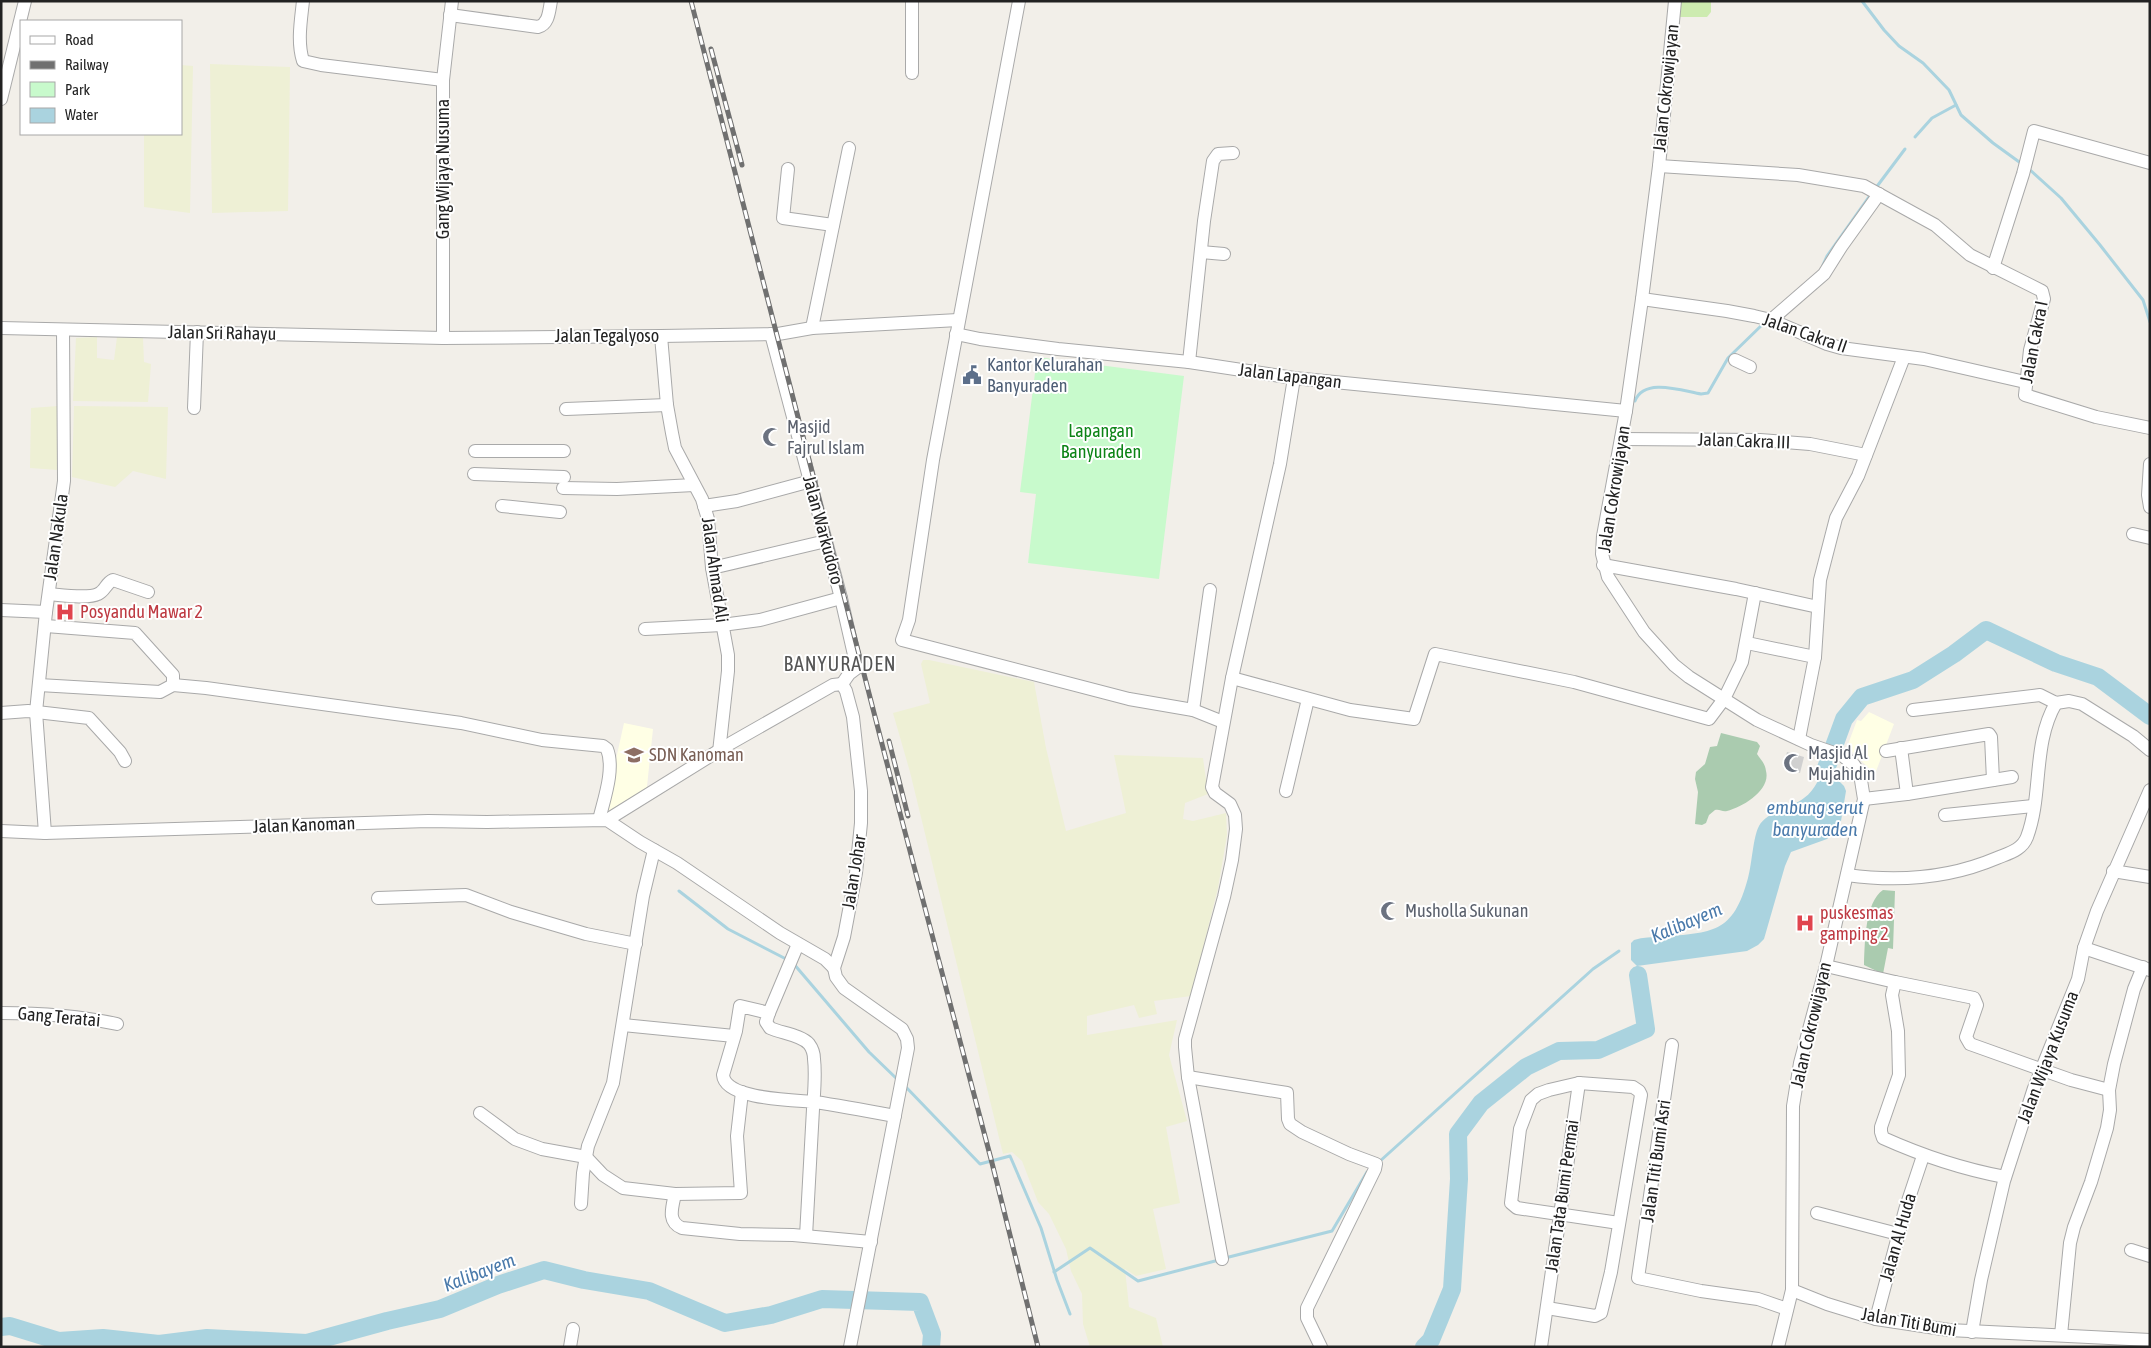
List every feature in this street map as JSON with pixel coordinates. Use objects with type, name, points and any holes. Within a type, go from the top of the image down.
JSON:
[{"type":"street","points":[[20,20],[25,1]]},
{"type":"street","points":[[303,1],[300,24],[303,60],[321,65],[443,80]]},
{"type":"street","name":"Gang Wijaya Nusuma","points":[[444,338],[443,80],[452,1]]},
{"type":"street","points":[[450,16],[538,27],[543,26],[547,20],[551,1]]},
{"type":"street","points":[[912,1],[912,73]]},
{"type":"street","points":[[1020,1],[929,475],[909,620],[902,640],[1129,698],[1193,710],[1223,722]]},
{"type":"street","name":"Jalan Cokrowijayan","points":[[1675,1],[1642,300],[1626,411],[1603,536],[1602,554],[1604,566],[1608,577],[1644,632],[1674,665],[1689,677],[1757,720],[1843,756],[1854,765],[1860,774],[1864,799],[1826,966],[1800,1063],[1793,1106],[1792,1290],[1778,1347]]},
{"type":"street","points":[[1,100],[20,22]]},
{"type":"street","points":[[1994,268],[2034,131],[2150,163]]},
{"type":"street","points":[[812,328],[849,148]]},
{"type":"street","points":[[1189,362],[1200,252],[1212,161],[1218,154],[1234,153]]},
{"type":"street","name":"Jalan Cakra I","points":[[1658,166],[1816,177],[1874,192],[1935,225],[1970,254],[2042,291],[2044,294],[2030,350],[2025,395],[2096,418],[2150,428]]},
{"type":"street","points":[[788,169],[783,218],[833,225]]},
{"type":"street","points":[[1769,320],[1824,274],[1840,247],[1863,216],[1874,192]]},
{"type":"street","points":[[1200,252],[1224,254]]},
{"type":"street","name":"Jalan Cakra II","points":[[1642,300],[1720,309],[1754,316],[1769,320],[1827,344],[1863,352],[1924,359],[2025,382]]},
{"type":"street","name":"Jalan Tegalyoso","points":[[444,338],[771,334],[812,328],[958,320]]},
{"type":"street","name":"Jalan Sri Rahayu","points":[[1,328],[444,338]]},
{"type":"street","name":"Jalan Nakula","points":[[46,833],[36,712],[46,612],[64,482],[63,330]]},
{"type":"street","points":[[194,408],[197,332]]},
{"type":"street","name":"Jalan Warkudoro","points":[[771,334],[811,481],[857,668],[849,674],[842,684]]},
{"type":"street","name":"Jalan Lapangan","points":[[956,334],[1058,349],[1189,362],[1294,378],[1626,411]]},
{"type":"street","name":"Jalan Ahmad Ali","points":[[661,336],[667,405],[675,448],[704,506],[708,519],[712,568],[728,671],[719,752]]},
{"type":"street","points":[[1799,739],[1815,657],[1820,580],[1836,518],[1866,454],[1904,357]]},
{"type":"street","points":[[1735,360],[1750,367]]},
{"type":"street","points":[[1222,1259],[1188,1077],[1185,1040],[1224,897],[1232,860],[1236,829],[1235,815],[1230,804],[1212,791],[1232,678],[1280,464],[1294,378]]},
{"type":"street","points":[[566,409],[667,405]]},
{"type":"street","name":"Jalan Cakra III","points":[[1621,440],[1760,440],[1810,444],[1866,454]]},
{"type":"street","points":[[475,451],[564,451]]},
{"type":"street","points":[[2150,464],[2148,495],[2150,507]]},
{"type":"street","points":[[474,474],[617,489],[694,485]]},
{"type":"street","points":[[704,506],[737,501],[811,481]]},
{"type":"street","points":[[502,506],[560,512]]},
{"type":"street","points":[[2132,534],[2150,538]]},
{"type":"street","points":[[712,568],[826,541]]},
{"type":"street","points":[[1604,566],[1818,607]]},
{"type":"street","points":[[49,594],[94,595],[100,593],[106,584],[113,580],[148,592]]},
{"type":"street","points":[[1193,710],[1210,590]]},
{"type":"street","points":[[1232,678],[1350,710],[1414,719],[1435,654],[1574,682],[1709,719],[1724,699],[1742,662],[1755,594]]},
{"type":"street","points":[[645,629],[722,625],[786,614],[841,598]]},
{"type":"street","points":[[1,610],[46,612]]},
{"type":"street","points":[[46,626],[135,633],[173,675],[172,685]]},
{"type":"street","points":[[1747,643],[1815,657]]},
{"type":"street","points":[[603,820],[800,702],[832,685],[842,684]]},
{"type":"street","name":"Jalan Johar","points":[[834,968],[844,936],[856,873],[862,790],[853,716],[846,691],[842,684]]},
{"type":"street","points":[[38,685],[160,692],[172,685],[421,717],[461,723],[542,740],[603,746],[607,749],[610,760],[603,820]]},
{"type":"street","points":[[1913,710],[2040,695],[2056,703],[2069,701],[2082,704],[2133,736],[2150,750]]},
{"type":"street","points":[[1286,791],[1308,699]]},
{"type":"street","points":[[1846,875],[1898,878],[1946,873],[1984,864],[2014,852],[2023,846],[2030,828],[2037,770],[2048,717],[2056,703]]},
{"type":"street","points":[[1,713],[36,712],[89,718],[120,752],[125,761]]},
{"type":"street","points":[[1886,751],[1989,734],[1991,736],[1993,780]]},
{"type":"street","points":[[1901,748],[1907,794]]},
{"type":"street","points":[[1864,799],[2012,777]]},
{"type":"street","name":"Jalan Wijaya Kusuma","points":[[1972,1332],[1981,1280],[2005,1177],[2042,1068],[2078,980],[2084,948],[2113,871],[2150,790]]},
{"type":"street","points":[[1945,815],[2033,806]]},
{"type":"street","points":[[603,820],[677,863],[798,944],[825,959],[834,968],[836,977],[844,988],[904,1031],[908,1043],[908,1052],[850,1347]]},
{"type":"street","name":"Jalan Kanoman","points":[[1,831],[46,833],[428,821],[603,820]]},
{"type":"street","points":[[581,1204],[588,1146],[613,1083],[654,850]]},
{"type":"street","points":[[2113,871],[2150,877]]},
{"type":"street","points":[[378,898],[466,895],[511,912],[586,934],[636,944]]},
{"type":"street","points":[[798,944],[766,1022],[770,1028],[801,1039],[811,1047],[814,1060],[806,1236]]},
{"type":"street","points":[[2061,1335],[2070,1243],[2074,1227],[2092,1182],[2107,1128],[2114,1064],[2134,989],[2146,968],[2084,948]]},
{"type":"street","points":[[1826,966],[1974,998],[1977,1005],[1966,1037],[1970,1044],[2042,1068],[2071,1080],[2110,1090]]},
{"type":"street","points":[[1895,982],[1892,995],[1898,1031],[1899,1075],[1881,1132],[1883,1138],[1923,1156],[1970,1171],[2005,1177]]},
{"type":"street","points":[[769,1013],[740,1006],[723,1077],[728,1084],[742,1092],[783,1100],[813,1102],[895,1116]]},
{"type":"street","name":"Gang Teratai","points":[[1,1013],[92,1018],[116,1024]]},
{"type":"street","points":[[623,1025],[734,1036]]},
{"type":"street","name":"Jalan Titi Bumi Asri","points":[[1672,1045],[1638,1278],[1701,1291],[1758,1299],[1787,1309]]},
{"type":"street","points":[[1188,1077],[1288,1093],[1288,1119],[1290,1124],[1302,1132],[1376,1165],[1308,1308],[1307,1318],[1322,1347]]},
{"type":"street","points":[[1547,1308],[1595,1316],[1601,1313],[1619,1223],[1641,1095],[1633,1087],[1579,1083],[1538,1094],[1531,1100],[1520,1129],[1511,1204],[1517,1208],[1619,1223]]},
{"type":"street","name":"Jalan Tata Bumi Permai","points":[[1542,1347],[1579,1083]]},
{"type":"street","points":[[480,1113],[515,1139],[542,1149],[586,1157],[603,1175],[623,1188],[675,1194],[741,1193],[737,1136],[742,1092]]},
{"type":"street","name":"Jalan Al Huda","points":[[1876,1319],[1898,1234],[1923,1156]]},
{"type":"street","points":[[675,1194],[671,1211],[672,1219],[675,1224],[682,1228],[740,1234],[806,1236],[871,1242]]},
{"type":"street","points":[[1817,1213],[1898,1234]]},
{"type":"street","points":[[2131,1250],[2150,1256]]},
{"type":"street","name":"Jalan Titi Bumi","points":[[1792,1290],[1827,1304],[1876,1319],[1972,1332],[2150,1340]]},
{"type":"street","points":[[570,1347],[573,1329]]},
{"type":"shaded area","points":[[210,64],[290,67],[288,211],[212,213]]},
{"type":"shaded area","points":[[182,65],[193,66],[190,213],[144,207],[144,135],[182,135]]},
{"type":"shaded area","points":[[97,337],[97,358],[114,360],[117,337],[143,338],[144,362],[151,364],[148,402],[73,401],[76,338]]},
{"type":"shaded area","points":[[58,406],[58,470],[30,468],[31,408]]},
{"type":"shaded area","points":[[74,406],[168,407],[166,479],[133,471],[115,487],[72,477]]},
{"type":"shaded area","points":[[923,660],[1034,682],[1046,748],[1066,831],[1126,813],[1114,755],[1203,758],[1208,794],[1185,803],[1183,819],[1193,821],[1226,813],[1227,835],[1218,888],[1191,996],[1154,1001],[1157,1014],[1139,1018],[1134,1005],[1087,1016],[1087,1035],[1177,1020],[1169,1055],[1187,1121],[1166,1127],[1180,1203],[1153,1209],[1166,1269],[1136,1276],[1125,1269],[1129,1307],[1156,1318],[1163,1347],[1090,1347],[1083,1324],[1082,1294],[1071,1271],[1066,1249],[1049,1214],[1038,1202],[1022,1161],[1012,1152],[1003,1154],[910,772],[893,713],[930,703],[921,664]]},
{"type":"shaded area","points":[[1869,712],[1894,724],[1875,774],[1847,747],[1857,720],[1861,721]]},
{"type":"shaded area","name":"SDN Kanoman","points":[[624,723],[653,729],[646,796],[608,817],[611,782]]},
{"type":"shaded area","points":[[1721,733],[1757,742],[1760,746],[1757,754],[1763,762],[1766,771],[1764,785],[1754,797],[1741,806],[1727,811],[1715,810],[1709,815],[1706,823],[1702,825],[1695,824],[1698,792],[1695,779],[1696,772],[1705,764],[1710,747],[1717,746]]},
{"type":"shaded area","name":"Masjid Al Mujahidin","points":[[1787,752],[1804,757],[1800,773],[1783,768]]},
{"type":"shaded area","points":[[1883,890],[1895,891],[1893,949],[1888,948],[1883,974],[1864,965],[1864,962],[1869,913],[1877,896]]},
{"type":"green space","points":[[1679,1],[1711,1],[1711,12],[1707,17],[1678,17]]},
{"type":"green space","name":"Lapangan Banyuraden","points":[[1037,357],[1184,376],[1159,579],[1028,563],[1036,494],[1020,492]]},
{"type":"water","name":"embung serut banyuraden","points":[[1832,749],[1839,761],[1833,775],[1844,786],[1846,791],[1840,827],[1827,839],[1791,852],[1785,866],[1764,939],[1747,951],[1637,966],[1631,960],[1631,943],[1634,940],[1694,934],[1718,927],[1728,920],[1742,896],[1748,878],[1755,837],[1759,826],[1773,813],[1804,798],[1814,788]]},
{"type":"waterway","points":[[1862,1],[1899,46],[1923,63],[1949,90],[1961,115],[1993,143],[2022,164]]},
{"type":"waterway","points":[[1915,137],[1932,118],[1956,105]]},
{"type":"waterway","points":[[1875,189],[1905,149]]},
{"type":"waterway","points":[[2029,169],[2061,198],[2100,245],[2143,300],[2150,322]]},
{"type":"waterway","points":[[1823,265],[1827,256],[1871,194]]},
{"type":"waterway","points":[[1635,401],[1647,389],[1655,387],[1665,387],[1701,394],[1708,393],[1728,358],[1764,323]]},
{"type":"waterway","name":"Kalibayem","points":[[1826,768],[1844,719],[1862,697],[1913,680],[1954,654],[1986,630],[2056,663],[2098,677],[2150,716]]},
{"type":"waterway","points":[[679,891],[728,929],[788,960]]},
{"type":"waterway","points":[[1379,1162],[1593,969],[1619,951]]},
{"type":"waterway","points":[[793,963],[869,1052],[897,1079]]},
{"type":"waterway","name":"Kalibayem","points":[[1424,1347],[1431,1340],[1452,1289],[1459,1179],[1458,1134],[1481,1103],[1526,1067],[1559,1051],[1598,1050],[1646,1029],[1638,975]]},
{"type":"waterway","points":[[904,1085],[980,1164],[1010,1156],[1041,1228],[1070,1314]]},
{"type":"waterway","points":[[1225,1258],[1332,1231],[1367,1172]]},
{"type":"waterway","points":[[1054,1272],[1090,1248],[1138,1281],[1219,1260]]},
{"type":"waterway","name":"Kalibayem","points":[[1,1327],[10,1326],[59,1341],[103,1338],[159,1344],[207,1338],[307,1343],[387,1321],[440,1309],[498,1285],[544,1270],[584,1280],[649,1291],[725,1323],[771,1315],[822,1299],[920,1302],[932,1334],[931,1347]]},
{"type":"railway","points":[[691,1],[1038,1347]]},
{"type":"railway","points":[[711,49],[742,165]]},
{"type":"railway","points":[[889,741],[908,816]]},
{"type":"place","name":"Kantor Kelurahan Banyuraden","points":[[972,375]]},
{"type":"place","name":"Masjid Fajrul Islam","points":[[772,437]]},
{"type":"place","name":"Posyandu Mawar 2","points":[[65,612]]},
{"type":"place","name":"SDN Kanoman","points":[[634,755]]},
{"type":"place","name":"Masjid Al Mujahidin","points":[[1793,763]]},
{"type":"place","name":"Musholla Sukunan","points":[[1390,911]]},
{"type":"place","name":"puskesmas gamping 2","points":[[1805,923]]},
{"type":"district","name":"BANYURADEN","points":[[840,664]]}]
